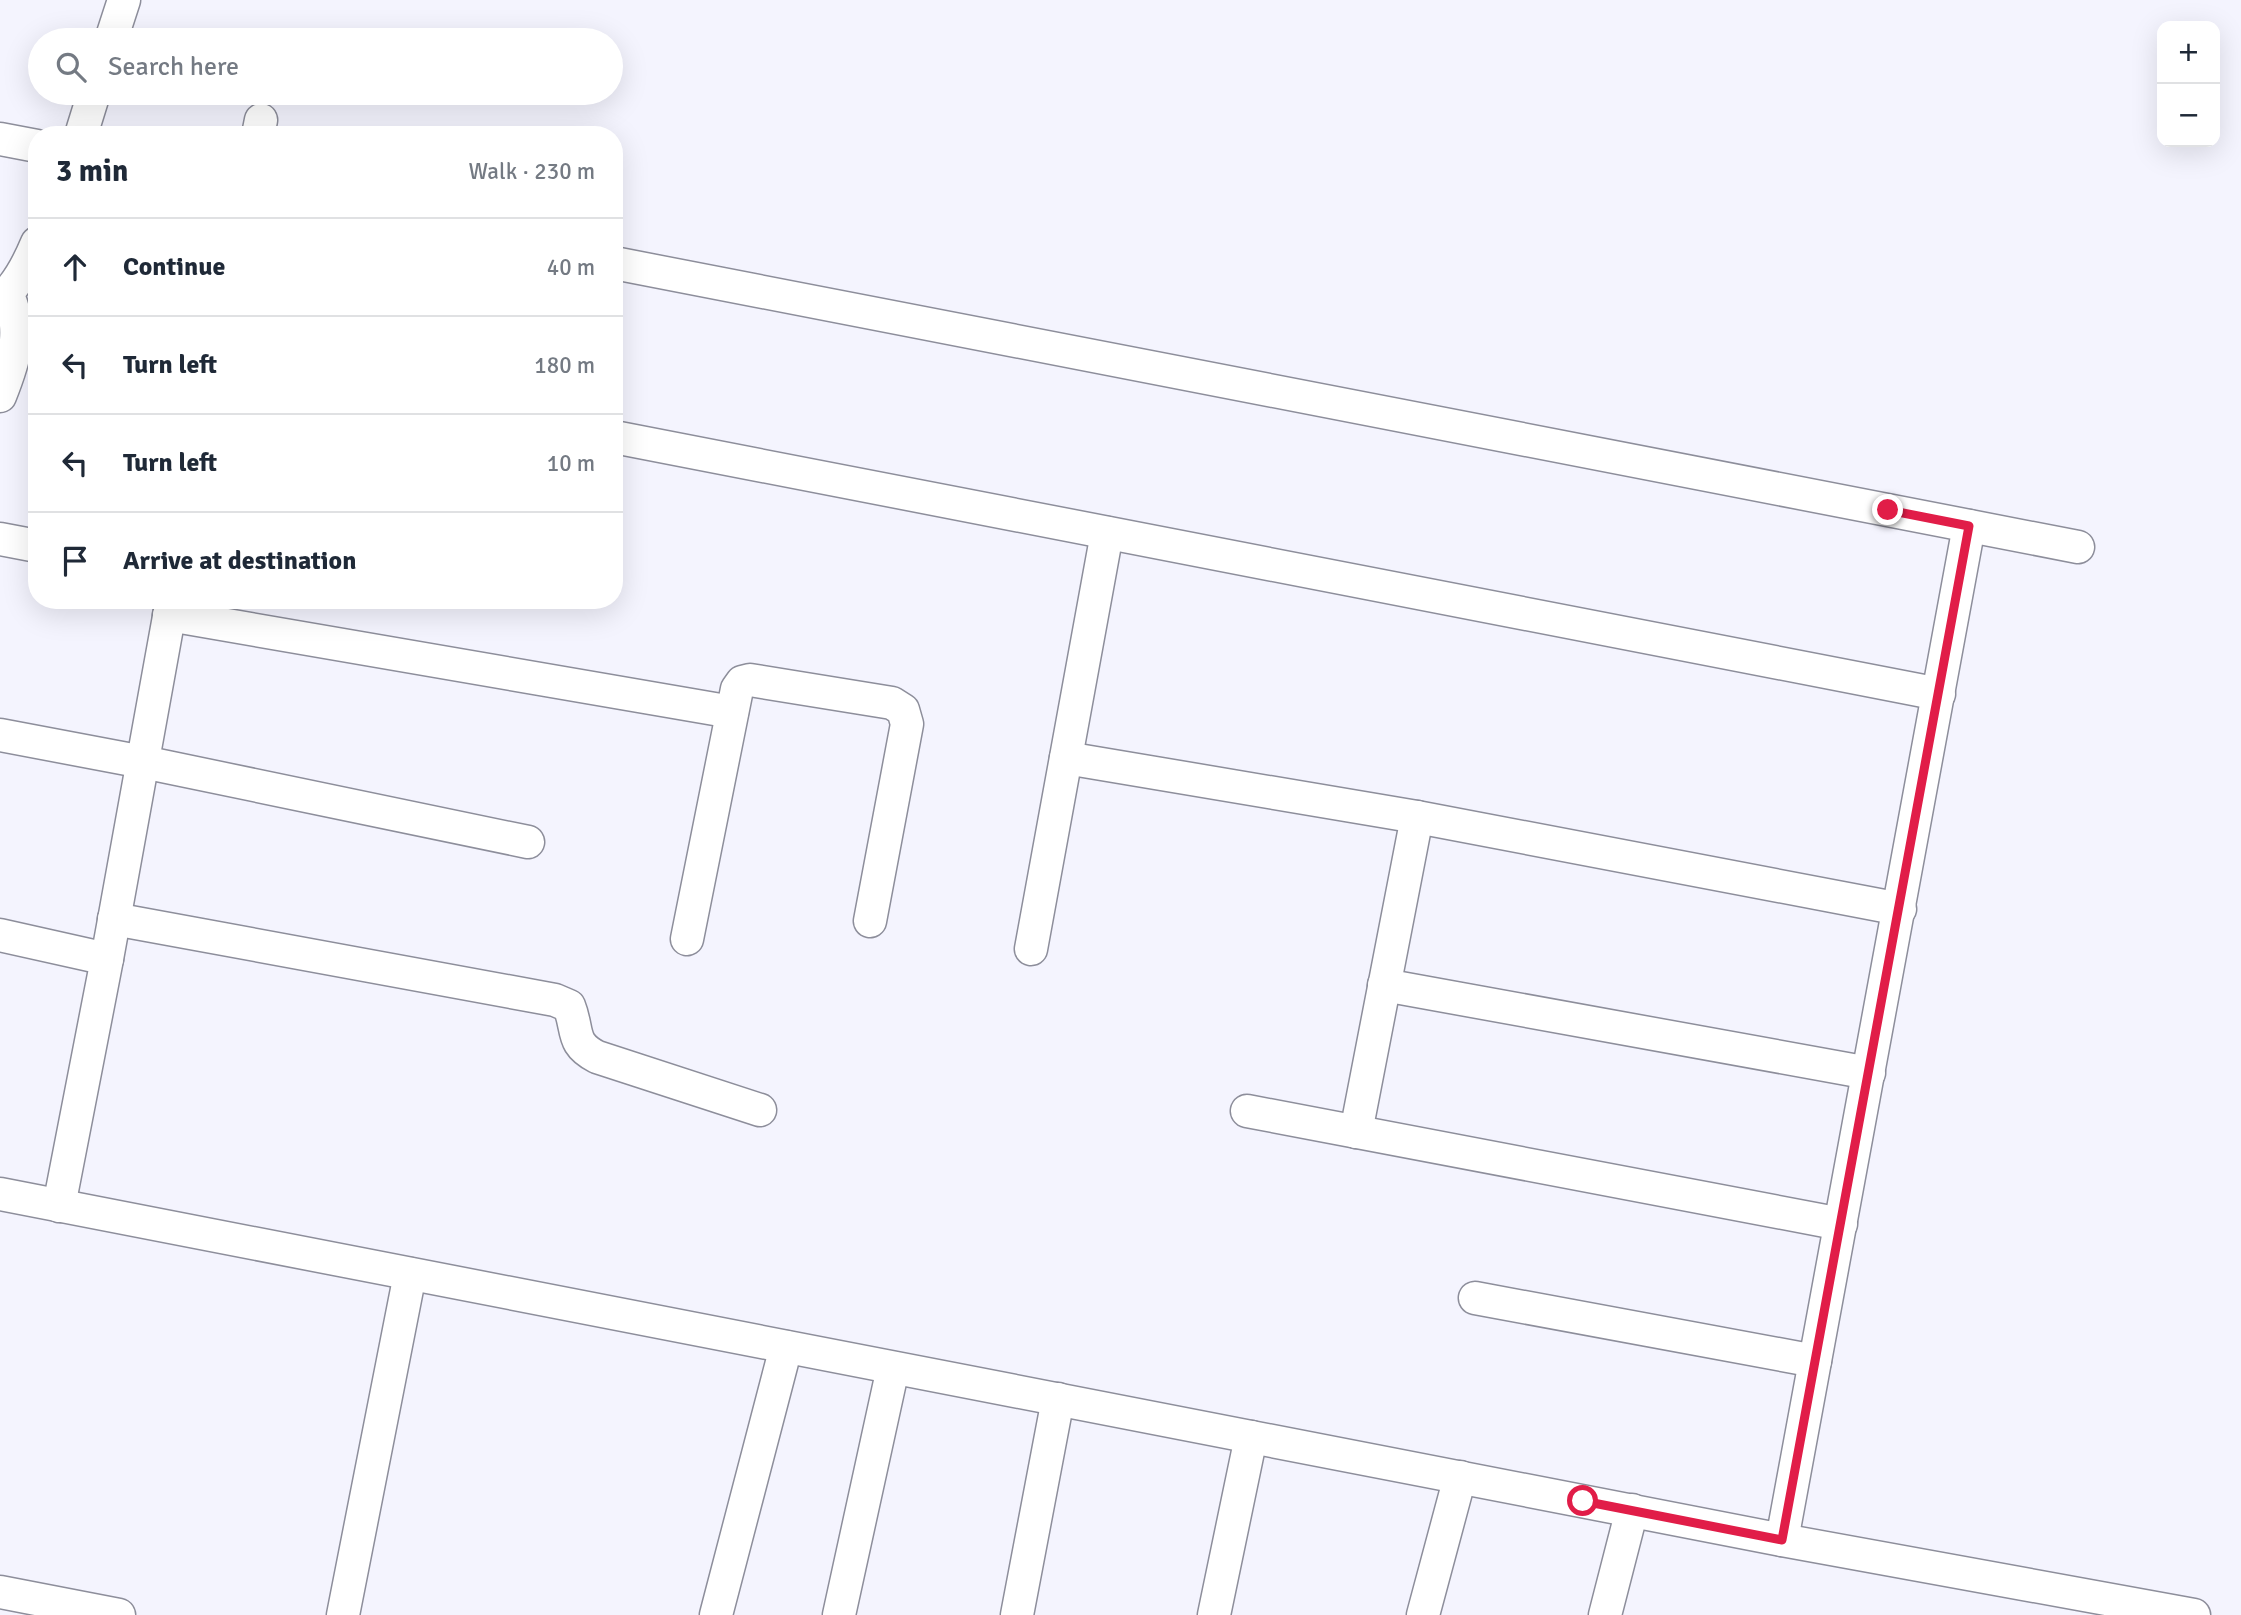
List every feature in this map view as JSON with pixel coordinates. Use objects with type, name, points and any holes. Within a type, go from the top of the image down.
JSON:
[{"type":"street","points":[[115,28],[124,0]]},
{"type":"street","points":[[84,126],[90,105]]},
{"type":"street","points":[[0,139],[28,144]]},
{"type":"street","points":[[0,396],[27,348],[14,307],[4,297],[28,263]]},
{"type":"street","points":[[623,265],[2078,547]]},
{"type":"street","points":[[623,439],[1939,694]]},
{"type":"street","points":[[1782,1540],[1969,526]]},
{"type":"street","points":[[1031,949],[1107,533]]},
{"type":"street","points":[[0,539],[28,545]]},
{"type":"street","points":[[59,1206],[171,609]]},
{"type":"street","points":[[176,609],[732,712]]},
{"type":"street","points":[[687,939],[737,690],[742,682],[750,680],[892,703],[903,710],[907,724],[870,921]]},
{"type":"street","points":[[0,735],[528,842]]},
{"type":"street","points":[[1066,758],[1417,817],[1900,909]]},
{"type":"street","points":[[1356,1132],[1417,817]]},
{"type":"street","points":[[114,919],[555,1000],[569,1006],[575,1020],[576,1039],[583,1049],[597,1057],[760,1110]]},
{"type":"street","points":[[0,935],[107,959]]},
{"type":"street","points":[[1384,985],[1869,1073]]},
{"type":"street","points":[[1247,1111],[1841,1224]]},
{"type":"street","points":[[0,1194],[1782,1540],[2194,1615]]},
{"type":"street","points":[[343,1615],[411,1274]]},
{"type":"street","points":[[1475,1298],[1815,1362]]},
{"type":"street","points":[[716,1615],[786,1347]]},
{"type":"street","points":[[839,1615],[893,1368]]},
{"type":"street","points":[[1017,1615],[1058,1399]]},
{"type":"street","points":[[1214,1615],[1251,1437]]},
{"type":"street","points":[[1423,1615],[1460,1477]]},
{"type":"street","points":[[1605,1615],[1632,1510]]},
{"type":"street","points":[[0,1592],[119,1615]]},
{"type":"route","points":[[1583,1501],[1782,1540],[1969,526],[1888,510]]}]
